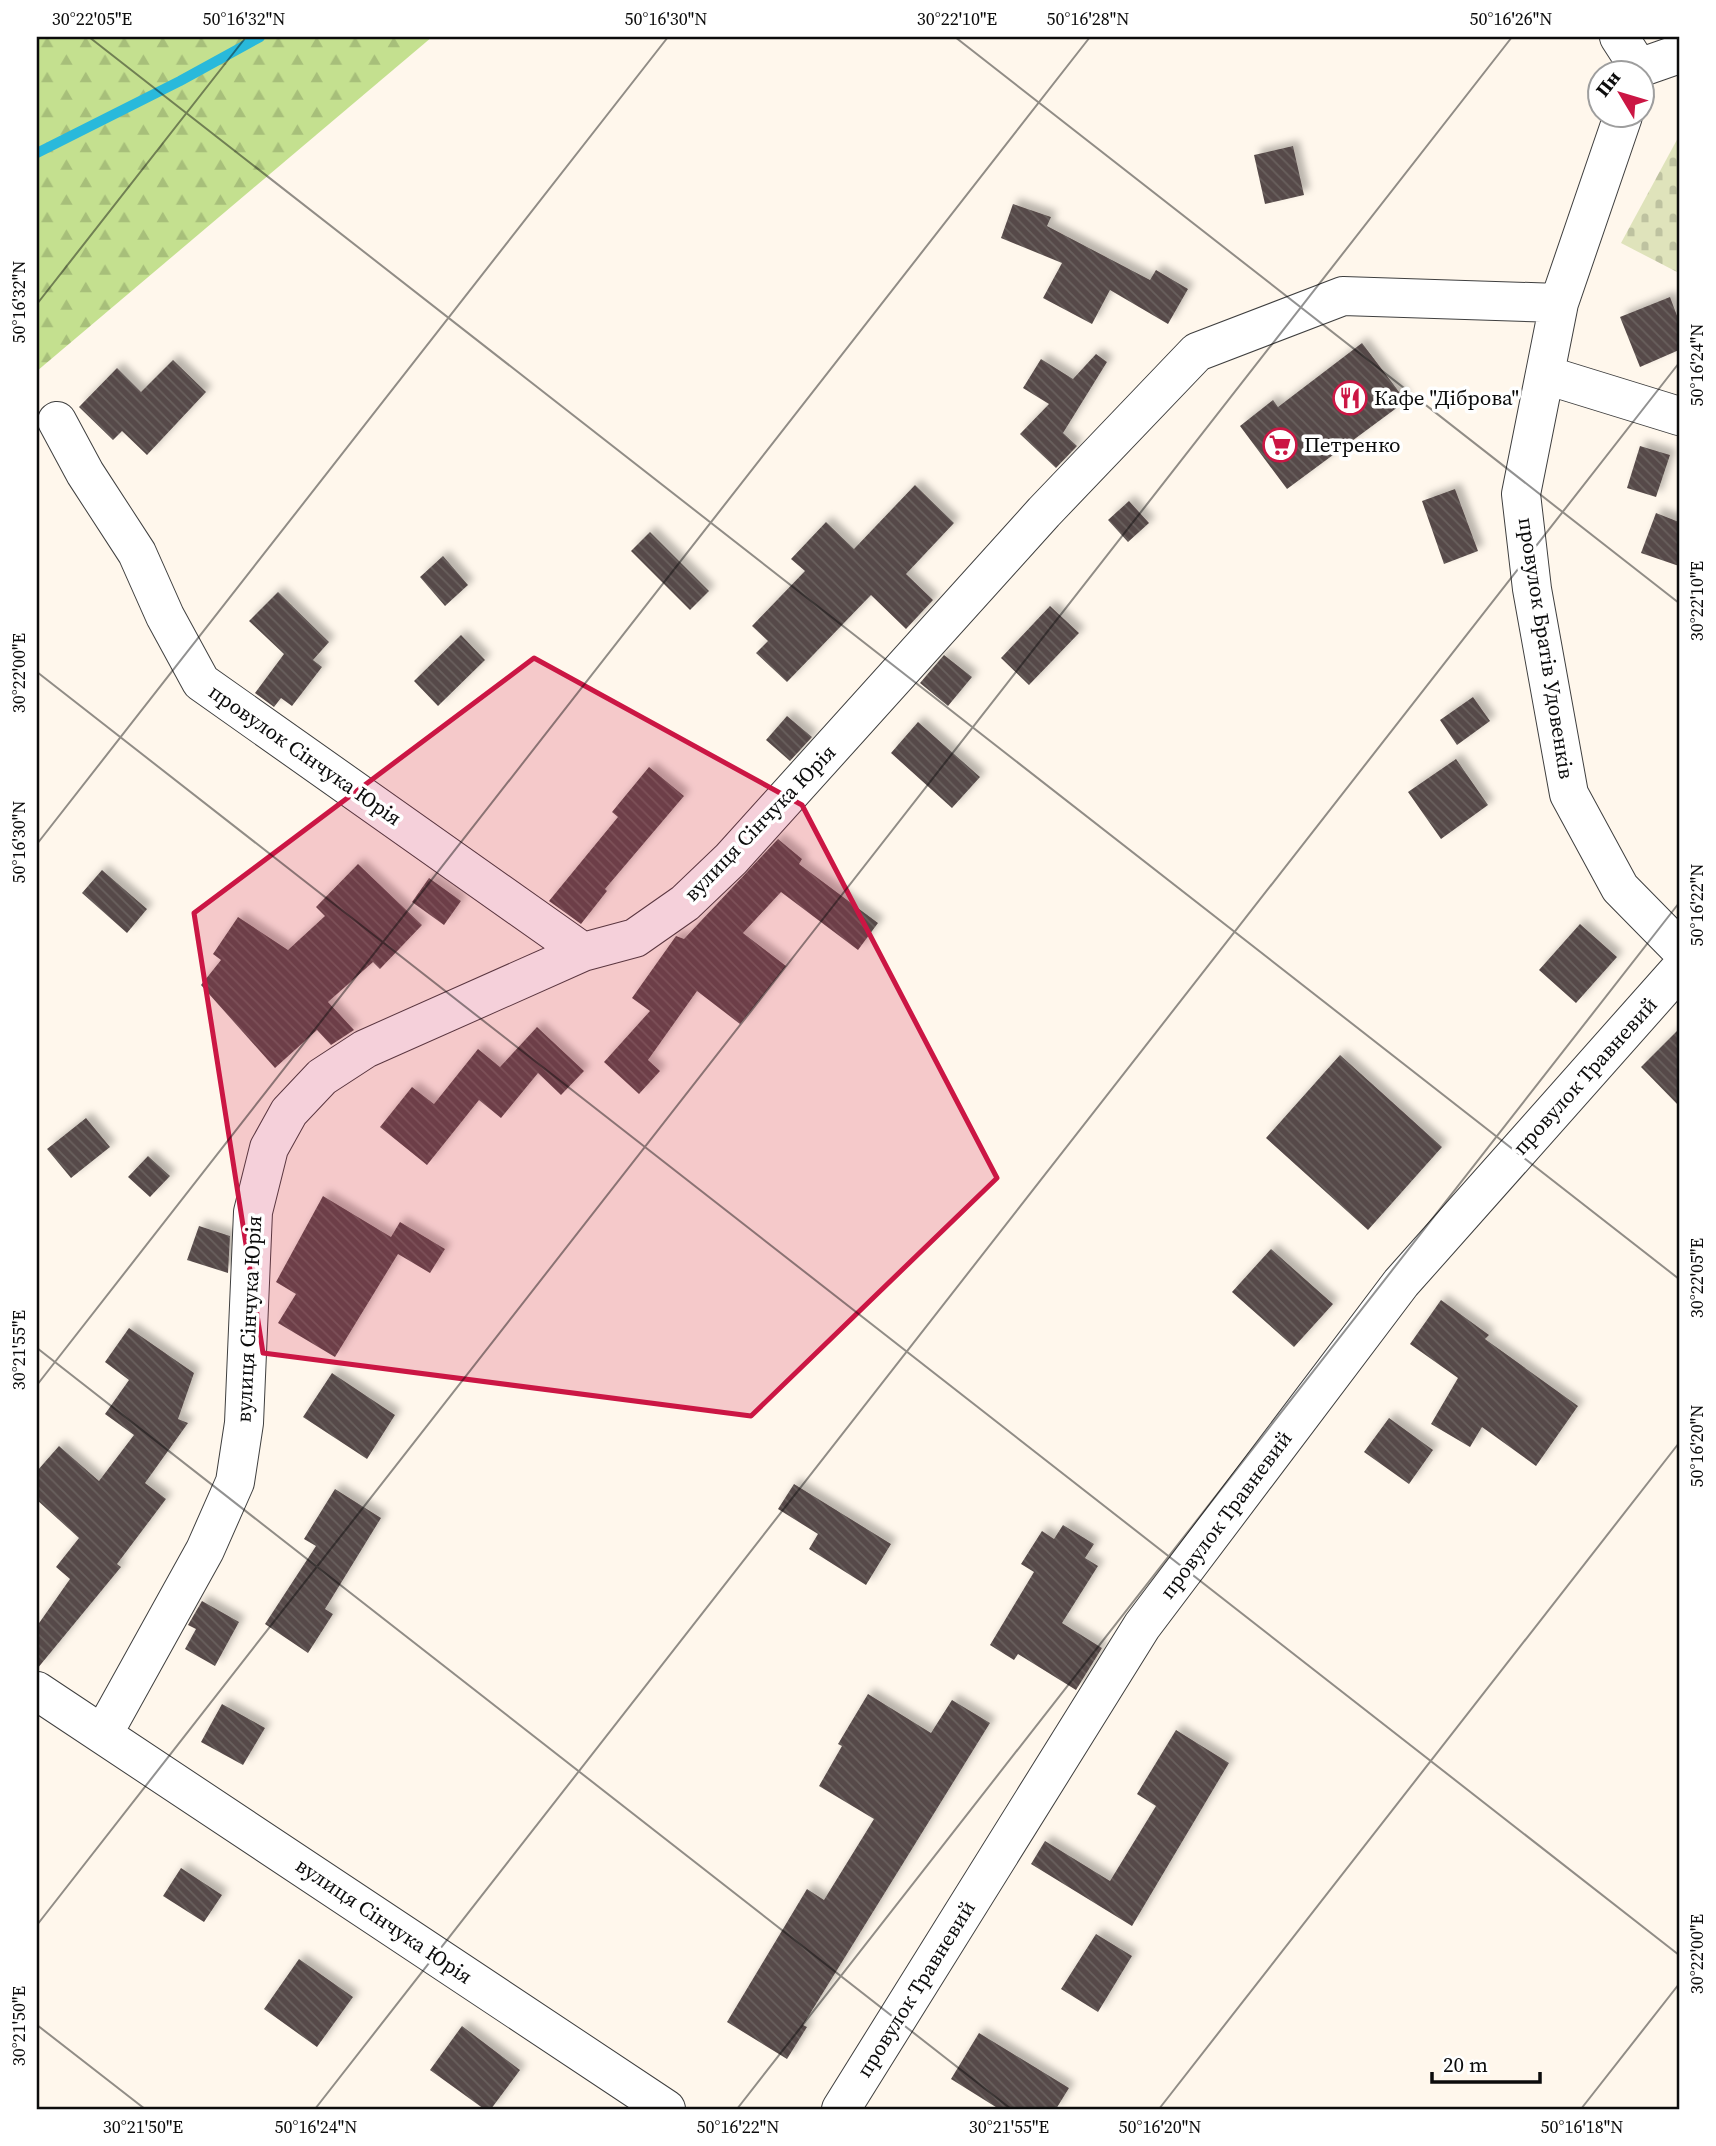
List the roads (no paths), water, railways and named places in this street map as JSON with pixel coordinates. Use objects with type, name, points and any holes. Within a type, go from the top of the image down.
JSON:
[{"type":"street","points":[[1632,59],[1679,54]]},
{"type":"street","name":"провулок Братів Удовенків","points":[[1618,130],[1559,303],[1521,494],[1532,589],[1569,794],[1620,888],[1679,948]]},
{"type":"street","name":"вулиця Сінчука Юрія","points":[[103,1734],[205,1550],[235,1482],[244,1423],[253,1212],[269,1148],[289,1112],[322,1077],[365,1049],[583,952],[635,939],[685,903],[732,859],[1044,512],[1198,352],[1343,296],[1559,303]]},
{"type":"street","points":[[1546,375],[1679,416]]},
{"type":"street","name":"провулок Сінчука Юрія","points":[[57,421],[85,473],[137,553],[165,615],[201,682],[583,952]]},
{"type":"street","name":"провулок Травневий","points":[[841,2109],[1142,1626],[1401,1283],[1679,970]]},
{"type":"street","name":"вулиця Сінчука Юрія","points":[[37,1691],[666,2109]]},
{"type":"waterway","points":[[37,153],[180,81],[260,37]]},
{"type":"place","name":"Кафе \"Діброва\"","points":[[1350,398]]},
{"type":"place","name":"Петренко","points":[[1280,445]]}]
